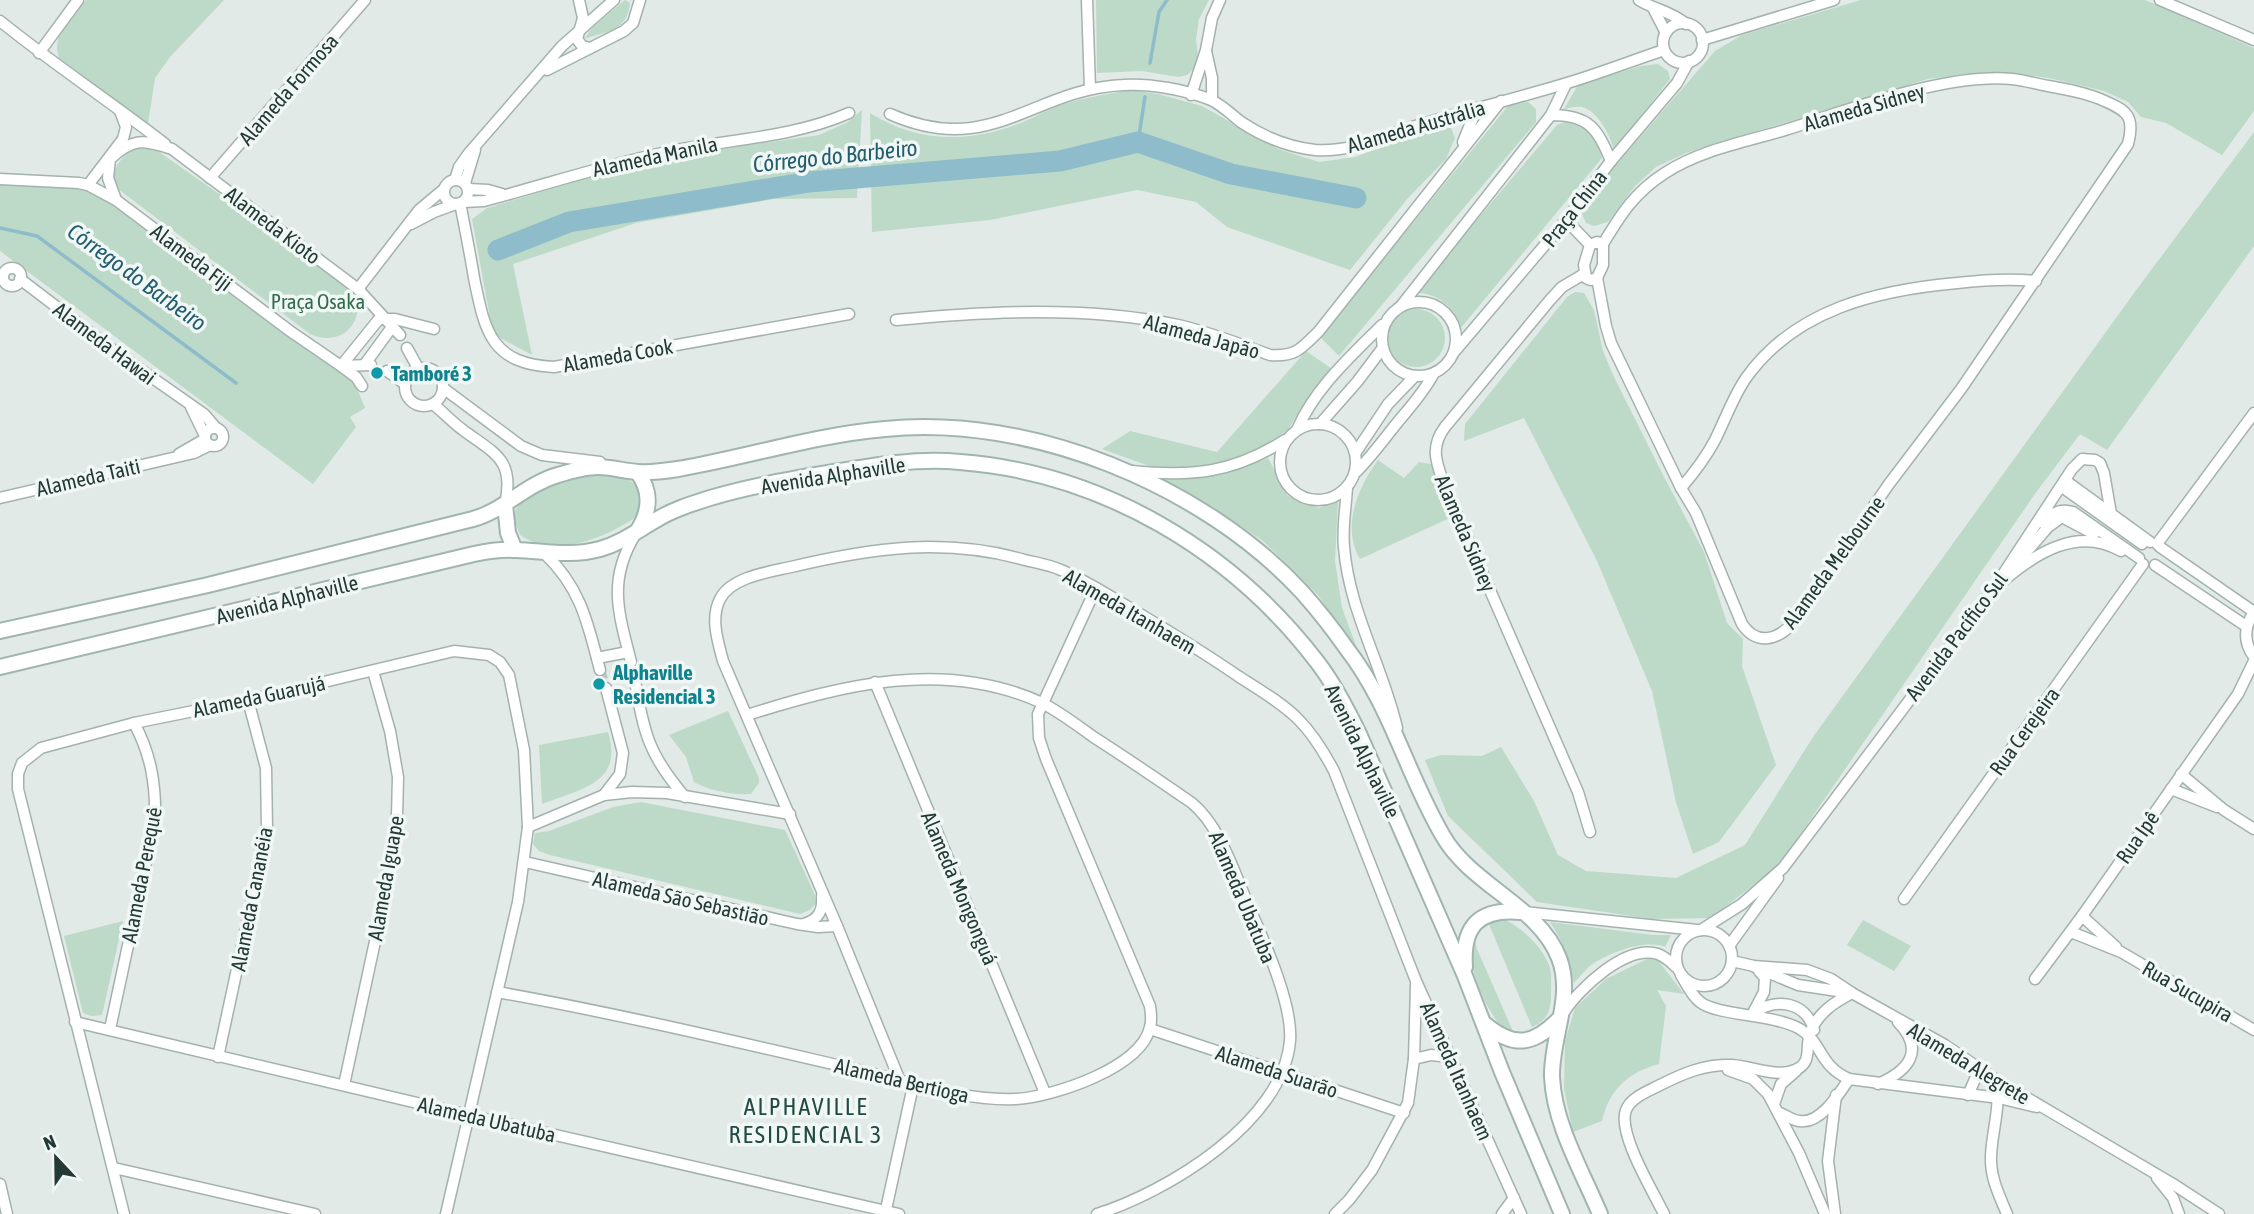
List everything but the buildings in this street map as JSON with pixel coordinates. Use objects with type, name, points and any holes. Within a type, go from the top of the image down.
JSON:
[{"type":"main road","name":"Avenida Alphaville","points":[[0,631],[208,584],[486,515],[535,484],[577,469],[597,467],[637,472],[676,470],[844,434],[887,428],[973,430],[1050,444],[1123,470],[1196,508],[1237,536],[1300,590],[1363,671],[1384,708],[1443,837],[1459,857],[1521,912]]},
{"type":"main road","name":"Avenida Alphaville","points":[[0,667],[453,558],[495,550],[579,554],[601,549],[636,534],[655,520],[681,508],[748,488],[882,464],[957,461],[994,465],[1090,490],[1160,523],[1203,552],[1252,590],[1281,618],[1319,664],[1360,736],[1465,976],[1562,1214]]},
{"type":"main road","points":[[636,534],[649,503],[645,486],[637,472]]},
{"type":"main road","points":[[505,505],[508,533],[516,550]]},
{"type":"main road","points":[[1465,976],[1465,943],[1468,930],[1480,918],[1495,912],[1521,912],[1544,930],[1560,961],[1565,979],[1552,1063],[1555,1099],[1600,1214]]},
{"type":"main road","points":[[1482,1022],[1498,1035],[1519,1042],[1538,1037],[1559,1018]]},
{"type":"street","points":[[39,53],[78,0]]},
{"type":"street","name":"Alameda Formosa","points":[[210,178],[365,0]]},
{"type":"street","points":[[579,0],[583,18],[579,43],[590,47]]},
{"type":"street","points":[[444,189],[446,200],[460,203],[468,195],[462,184],[464,160],[562,46],[614,0]]},
{"type":"street","points":[[633,0],[637,13]]},
{"type":"street","points":[[538,77],[558,63],[624,31],[633,23],[640,0]]},
{"type":"street","points":[[1087,0],[1090,89]]},
{"type":"street","points":[[1191,95],[1206,50],[1212,18],[1220,0]]},
{"type":"street","points":[[1639,0],[1653,8],[1669,11],[1697,29],[1702,40],[1701,50],[1689,61],[1674,61],[1664,50],[1663,38],[1676,24],[1686,23]]},
{"type":"street","points":[[1702,40],[1834,0]]},
{"type":"street","points":[[2160,0],[2254,40]]},
{"type":"street","points":[[1653,8],[1666,33]]},
{"type":"street","name":"Alameda Kioto","points":[[0,21],[39,53],[118,108],[358,289],[396,331],[368,365],[341,366]]},
{"type":"street","points":[[1206,50],[1212,78],[1212,100]]},
{"type":"street","name":"Alameda Austrália","points":[[890,114],[934,129],[966,129],[1003,121],[1090,89],[1139,84],[1162,86],[1212,100],[1266,137],[1314,150],[1346,148],[1566,84],[1664,50]]},
{"type":"street","name":"Praça China","points":[[1405,755],[1391,699],[1366,636],[1348,573],[1343,535],[1347,487],[1356,472],[1373,456],[1415,404],[1434,373],[1566,220],[1611,160],[1677,83],[1689,61]]},
{"type":"street","name":"Alameda Sidney","points":[[1603,244],[1627,205],[1647,186],[1687,161],[1896,96],[1944,84],[2011,79],[2069,89],[2096,97],[2119,107],[2127,114],[2131,121],[2128,145]]},
{"type":"street","points":[[1297,430],[1302,418],[1338,368],[1402,306],[1551,115],[1566,84]]},
{"type":"street","name":"Alameda Japão","points":[[896,320],[948,315],[1053,313],[1134,318],[1181,326],[1270,355],[1286,356],[1296,352],[1319,331],[1501,101]]},
{"type":"street","points":[[89,185],[110,159],[125,132],[126,127],[118,108]]},
{"type":"street","name":"Alameda Japão","points":[[1457,156],[1477,108]]},
{"type":"street","name":"Alameda Manila","points":[[408,226],[423,217],[460,203],[484,201],[645,156],[796,131],[849,113]]},
{"type":"street","points":[[1551,115],[1564,115],[1588,122],[1599,134],[1611,160]]},
{"type":"street","name":"Alameda Kioto","points":[[110,159],[120,150],[139,141],[172,149]]},
{"type":"street","name":"Alameda Melbourne","points":[[1597,278],[1611,343],[1681,488],[1696,513],[1746,629],[1761,639],[1784,633],[1814,593],[1889,484],[1961,389],[2128,145]]},
{"type":"street","points":[[110,159],[108,178],[116,200]]},
{"type":"street","name":"Alameda Fiji","points":[[0,179],[89,185],[116,200],[290,331],[356,377],[362,386]]},
{"type":"street","points":[[358,289],[429,199],[449,182],[462,184]]},
{"type":"street","name":"Alameda Manila","points":[[462,184],[502,194]]},
{"type":"street","name":"Alameda Cook","points":[[460,203],[480,307],[489,336],[507,354],[528,365],[554,367],[849,314]]},
{"type":"street","points":[[1566,220],[1590,245]]},
{"type":"street","points":[[1597,242],[1603,244],[1603,265],[1597,278],[1591,280],[1584,274],[1590,245],[1597,242]]},
{"type":"street","points":[[4,267],[3,286],[15,285],[20,279]]},
{"type":"street","name":"Alameda Hawai","points":[[4,267],[18,271],[20,279],[204,414],[216,428]]},
{"type":"street","name":"Alameda Sidney","points":[[1584,274],[1562,287],[1550,300],[1445,427],[1439,435],[1434,451],[1448,495],[1578,792],[1590,832]]},
{"type":"street","points":[[1681,488],[1713,443],[1746,378],[1776,347],[1812,321],[1839,307],[1875,294],[1984,280],[2014,278],[2036,281]]},
{"type":"street","points":[[1402,306],[1413,302],[1426,302],[1447,314],[1454,325],[1455,351]]},
{"type":"street","points":[[341,366],[382,317],[434,329]]},
{"type":"street","points":[[1385,322],[1382,349],[1396,369],[1415,376],[1434,373]]},
{"type":"street","points":[[407,348],[418,368]]},
{"type":"street","points":[[1320,424],[1382,349]]},
{"type":"street","points":[[418,368],[431,368],[440,376],[443,388],[438,400],[433,404],[421,406],[410,401],[407,396],[405,384],[409,374],[418,368]]},
{"type":"street","points":[[387,370],[405,384]]},
{"type":"street","points":[[1356,452],[1388,404],[1415,376]]},
{"type":"street","points":[[443,388],[520,446],[542,455],[620,465],[637,472]]},
{"type":"street","points":[[433,404],[490,448],[505,464],[509,488],[505,505]]},
{"type":"street","name":"Alameda Hawai","points":[[191,406],[207,440]]},
{"type":"street","points":[[2152,545],[2254,413]]},
{"type":"street","points":[[1123,470],[1162,474],[1239,465],[1265,453],[1297,430],[1320,424],[1332,426],[1350,440],[1356,452],[1356,472]]},
{"type":"street","points":[[216,428],[223,433],[223,441],[218,446],[207,440],[210,429],[216,428]]},
{"type":"street","points":[[1288,438],[1279,463],[1282,476],[1299,496],[1324,500],[1337,496],[1347,487]]},
{"type":"street","name":"Alameda Taiti","points":[[0,498],[202,451],[207,440]]},
{"type":"street","name":"Avenida Pacífico Sul","points":[[1729,946],[1783,868],[1994,588],[2031,529],[2082,459],[2091,458],[2100,463],[2111,514]]},
{"type":"street","points":[[2064,484],[2254,612],[2246,626],[2246,640],[2254,659]]},
{"type":"street","points":[[2064,484],[2111,514],[2152,545],[2161,559],[2155,565]]},
{"type":"street","points":[[1994,588],[2048,516],[2061,510],[2073,512],[2141,561]]},
{"type":"street","points":[[1994,588],[2043,531],[2062,517],[2141,561],[2155,565],[2246,626]]},
{"type":"street","points":[[597,659],[629,657],[616,592],[625,551],[636,534]]},
{"type":"street","points":[[1994,588],[2021,566],[2059,545],[2081,540],[2114,547]]},
{"type":"street","name":"Rua Cerejeira","points":[[1904,899],[2141,561],[2138,551],[2152,545]]},
{"type":"street","name":"Alameda Itanhaem","points":[[900,1081],[790,814],[723,661],[715,618],[719,601],[725,592],[742,582],[768,573],[844,555],[902,546],[995,551],[1060,569],[1097,588],[1275,701],[1297,718],[1317,741],[1334,771],[1416,981],[1521,1214]]},
{"type":"street","points":[[545,554],[561,569],[581,601],[600,670]]},
{"type":"street","points":[[1097,588],[1038,714],[1039,738],[1147,999],[1151,1015],[1150,1029]]},
{"type":"street","name":"Alameda Guarujá","points":[[124,1214],[18,789],[18,774],[22,763],[41,748],[134,723],[248,700],[454,651],[489,655],[500,662],[509,675],[524,750],[528,827],[518,902],[446,1214]]},
{"type":"street","name":"Rua Ipê","points":[[2238,695],[2254,659]]},
{"type":"street","name":"Alameda Iguape","points":[[344,1085],[379,923],[397,816],[398,777],[390,731],[373,671]]},
{"type":"street","name":"Alameda Ubatuba","points":[[747,715],[798,699],[875,682],[914,678],[949,679],[1001,688],[1043,704],[1192,803],[1208,817],[1256,923],[1280,984],[1291,1038],[1282,1073],[1266,1100],[1235,1134],[1210,1155],[1179,1177],[1122,1206],[1097,1214]]},
{"type":"street","name":"Rua Ipê","points":[[2035,979],[2238,695],[2254,680]]},
{"type":"street","points":[[635,681],[653,753],[661,768],[685,797]]},
{"type":"street","name":"Alameda Mongonguá","points":[[875,682],[1045,1093]]},
{"type":"street","points":[[604,795],[620,774],[623,753],[606,688]]},
{"type":"street","points":[[610,701],[638,696]]},
{"type":"street","name":"Alameda Cananéia","points":[[218,1057],[267,830],[266,768],[248,700]]},
{"type":"street","name":"Alameda Perequê","points":[[110,1029],[155,820],[156,796],[152,768],[144,741],[134,723]]},
{"type":"street","points":[[2181,774],[2224,810],[2254,828]]},
{"type":"street","points":[[2171,789],[2224,810]]},
{"type":"street","points":[[528,827],[604,795],[650,792],[790,814]]},
{"type":"street","name":"Alameda São Sebastião","points":[[525,862],[800,925],[837,926]]},
{"type":"street","name":"Avenida Pacífico Sul","points":[[1699,930],[1742,904],[1783,868]]},
{"type":"street","points":[[800,925],[820,915],[821,890]]},
{"type":"street","points":[[1521,912],[1699,930],[1716,933],[1729,946],[1732,961],[1728,973],[1714,985],[1696,985],[1656,953],[1642,954],[1605,970],[1591,980],[1559,1018]]},
{"type":"street","name":"Rua Sucupira","points":[[2082,916],[2121,952]]},
{"type":"street","points":[[1699,930],[1682,940],[1675,958],[1693,995],[1702,1004],[1753,1014],[1812,1035]]},
{"type":"street","name":"Rua Sucupira","points":[[2071,932],[2121,952],[2254,1030]]},
{"type":"street","name":"Alameda Alegrete","points":[[1732,961],[1754,966],[1807,970],[1831,979],[1945,1045],[1994,1079],[2219,1214]]},
{"type":"street","points":[[1753,1014],[1764,992],[1765,983],[1765,978],[1754,966]]},
{"type":"street","points":[[1754,966],[1798,985],[1852,993]]},
{"type":"street","points":[[1335,1214],[1372,1170],[1404,1113],[1414,1059],[1416,981]]},
{"type":"street","name":"Alameda Bertioga","points":[[497,992],[583,1007],[913,1086],[973,1097],[1018,1099],[1080,1084],[1102,1075],[1139,1048],[1150,1029]]},
{"type":"street","points":[[1776,1108],[1776,1092],[1808,1056],[1812,1035],[1826,1008],[1852,993]]},
{"type":"street","points":[[1753,1014],[1769,1004],[1787,1005],[1805,1014],[1812,1035],[1831,1069],[1849,1079],[1813,1120],[1799,1121],[1776,1108]]},
{"type":"street","name":"Alameda Alegrete","points":[[1878,1084],[1897,1076],[1905,1069],[1910,1056],[1908,1035],[1891,1015]]},
{"type":"street","name":"Alameda Ubatuba","points":[[75,1022],[899,1214]]},
{"type":"street","name":"Alameda Suarão","points":[[1150,1029],[1404,1113]]},
{"type":"street","points":[[1414,1059],[1431,1055],[1451,1057]]},
{"type":"street","points":[[1664,1214],[1626,1132],[1626,1108],[1641,1095],[1674,1078],[1710,1065],[1788,1072],[1799,1069]]},
{"type":"street","points":[[1710,1065],[1753,1079],[1764,1089],[1799,1153],[1825,1214]]},
{"type":"street","points":[[1968,1095],[1976,1077],[1976,1065]]},
{"type":"street","name":"Alameda Alegrete","points":[[1849,1079],[1999,1098],[2048,1110]]},
{"type":"street","points":[[1994,1079],[1999,1098],[1992,1144],[1992,1166],[1996,1187],[2007,1214]]},
{"type":"street","points":[[886,1212],[913,1086]]},
{"type":"street","points":[[1835,1214],[1828,1161],[1836,1096]]},
{"type":"street","points":[[114,1168],[315,1214]]},
{"type":"street","points":[[2146,1169],[2168,1191],[2179,1211],[2186,1202],[2195,1199]]},
{"type":"street","points":[[0,1185],[7,1214]]},
{"type":"street","points":[[1502,1214],[1514,1198]]},
{"type":"green space","points":[[86,0],[224,0],[170,57],[155,78],[148,124],[59,58],[57,49],[60,34]]},
{"type":"green space","points":[[625,0],[630,3],[620,25],[584,39],[592,28]]},
{"type":"green space","points":[[1096,0],[1209,0],[1199,19],[1195,68],[1187,75],[1178,77],[1142,71],[1097,73]]},
{"type":"green space","points":[[1861,0],[2145,0],[2254,48],[2254,111],[2222,155],[2166,123],[2141,117],[2128,102],[2104,91],[2025,75],[1970,74],[1928,79],[1686,153],[1656,167],[1635,186],[1608,222],[1594,226],[1586,223],[1582,214],[1602,181],[1715,51],[1742,35]]},
{"type":"green space","points":[[1658,64],[1668,71],[1670,79],[1614,150],[1606,131],[1593,113],[1582,107],[1564,109],[1578,85],[1641,66]]},
{"type":"green space","points":[[1131,90],[1202,106],[1278,149],[1319,162],[1355,157],[1438,125],[1450,125],[1455,138],[1446,159],[1408,198],[1350,270],[1227,227],[1196,202],[1137,190],[990,220],[872,232],[870,113],[889,123],[926,135],[965,137],[1004,129],[1072,102]]},
{"type":"green space","points":[[1528,102],[1536,109],[1536,122],[1339,356],[1320,337],[1508,106]]},
{"type":"green space","points":[[862,110],[857,198],[774,199],[636,223],[513,264],[532,355],[493,334],[472,219],[487,208],[651,159],[819,135],[848,122]]},
{"type":"green space","points":[[1565,122],[1586,130],[1597,144],[1602,158],[1459,330],[1454,314],[1445,303],[1416,292],[1557,125]]},
{"type":"green space","points":[[2254,132],[2254,246],[2107,450],[2080,434],[2037,491],[1779,865],[1711,918],[1652,919],[1537,902],[1448,816],[1425,760],[1441,755],[1482,756],[1501,747],[1534,801],[1558,855],[1586,871],[1676,878],[1745,845],[1813,737]]},
{"type":"green space","name":"Praça Osaka","points":[[149,145],[346,282],[354,293],[357,304],[357,315],[352,325],[335,337],[323,338],[310,334],[118,189],[114,181],[116,167],[134,150]]},
{"type":"green space","points":[[0,185],[59,186],[94,192],[354,381],[365,408],[350,417],[356,427],[313,484],[0,251]]},
{"type":"green space","points":[[1575,292],[1584,293],[1594,310],[1603,351],[1614,377],[1704,552],[1727,623],[1743,639],[1742,666],[1776,765],[1719,842],[1693,854],[1676,802],[1652,691],[1597,561],[1524,418],[1464,441],[1465,424],[1567,297]]},
{"type":"green space","points":[[1410,309],[1422,309],[1437,317],[1445,332],[1445,344],[1437,359],[1422,367],[1410,367],[1395,359],[1387,344],[1387,332],[1395,317]]},
{"type":"green space","points":[[1306,351],[1332,369],[1301,408],[1288,430],[1261,448],[1235,460],[1179,469],[1152,467],[1102,449],[1130,431],[1217,452]]},
{"type":"green space","points":[[1268,458],[1288,496],[1319,508],[1338,501],[1335,561],[1342,608],[1360,656],[1318,595],[1263,541],[1213,507],[1147,477],[1201,477],[1239,469]]},
{"type":"green space","points":[[1378,460],[1404,478],[1419,462],[1431,464],[1452,517],[1360,559],[1352,534],[1354,508],[1364,482]]},
{"type":"green space","points":[[602,474],[626,479],[639,488],[643,502],[640,512],[633,519],[599,537],[558,546],[545,545],[520,535],[513,517],[526,497],[550,484]]},
{"type":"green space","points":[[728,711],[759,778],[759,783],[751,794],[722,792],[694,782],[686,757],[669,735]]},
{"type":"green space","points":[[608,732],[610,763],[604,774],[584,788],[542,804],[539,745]]},
{"type":"green space","points":[[641,802],[785,830],[815,895],[816,903],[810,910],[800,914],[550,855],[539,851],[533,844],[535,833],[549,831],[613,807]]},
{"type":"green space","points":[[1500,918],[1530,938],[1550,968],[1549,1012],[1541,1022],[1532,1027],[1488,922]]},
{"type":"green space","points":[[1863,920],[1911,946],[1894,971],[1847,945]]},
{"type":"green space","points":[[123,921],[102,1015],[91,1016],[83,1013],[64,936]]},
{"type":"green space","points":[[1550,922],[1671,935],[1665,947],[1638,946],[1601,959],[1588,967],[1574,983],[1565,951]]},
{"type":"green space","points":[[1474,936],[1477,949],[1512,1029],[1507,1033],[1489,1008],[1475,977],[1470,955]]},
{"type":"green space","points":[[1647,959],[1657,959],[1684,994],[1657,990],[1666,1006],[1659,1064],[1638,1072],[1615,1091],[1602,1121],[1573,1132],[1564,1089],[1565,1041],[1575,1008],[1606,979]]},
{"type":"waterway","name":"Córrego do Barbeiro","points":[[1150,63],[1159,12],[1167,0]]},
{"type":"waterway","name":"Córrego do Barbeiro","points":[[1138,142],[1145,97]]},
{"type":"waterway","name":"Córrego do Barbeiro","points":[[498,250],[569,222],[809,182],[1060,161],[1138,142],[1231,174],[1356,198]]},
{"type":"waterway","name":"Córrego do Barbeiro","points":[[0,228],[37,236],[236,383]]},
{"type":"tunnel","points":[[631,662],[635,681]]},
{"type":"tunnel","points":[[600,670],[606,688]]},
{"type":"place","name":"Tamboré 3","points":[[377,373]]},
{"type":"place","name":"Alphaville Residencial 3","points":[[599,684]]},
{"type":"district","name":"ALPHAVILLE RESIDENCIAL 3","points":[[806,1120]]}]
